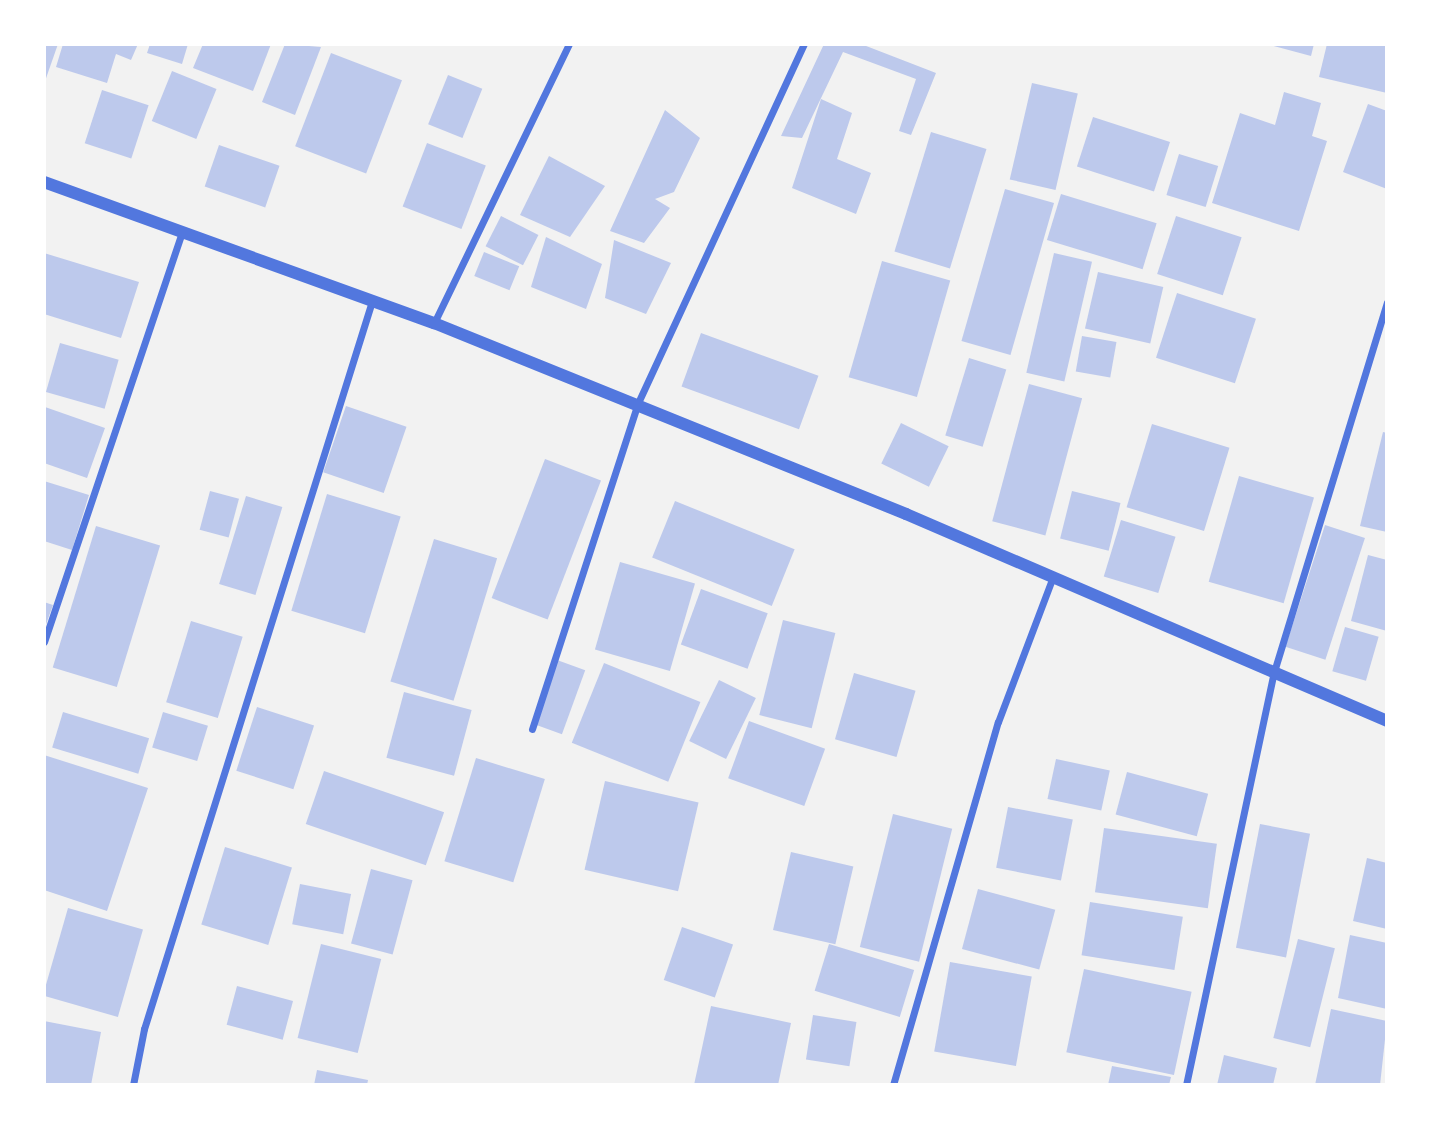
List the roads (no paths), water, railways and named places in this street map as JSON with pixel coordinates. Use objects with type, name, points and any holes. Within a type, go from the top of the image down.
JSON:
[{"type":"street","points":[[434,323],[569,44]]},
{"type":"street","points":[[532,729],[637,405],[804,44]]},
{"type":"street","points":[[44,182],[434,323],[637,405],[1387,721]]},
{"type":"street","points":[[44,642],[182,233]]},
{"type":"street","points":[[133,1085],[144,1029],[373,301]]},
{"type":"street","points":[[1186,1085],[1273,675],[1387,302]]},
{"type":"street","points":[[893,1085],[998,722],[1052,579]]}]
